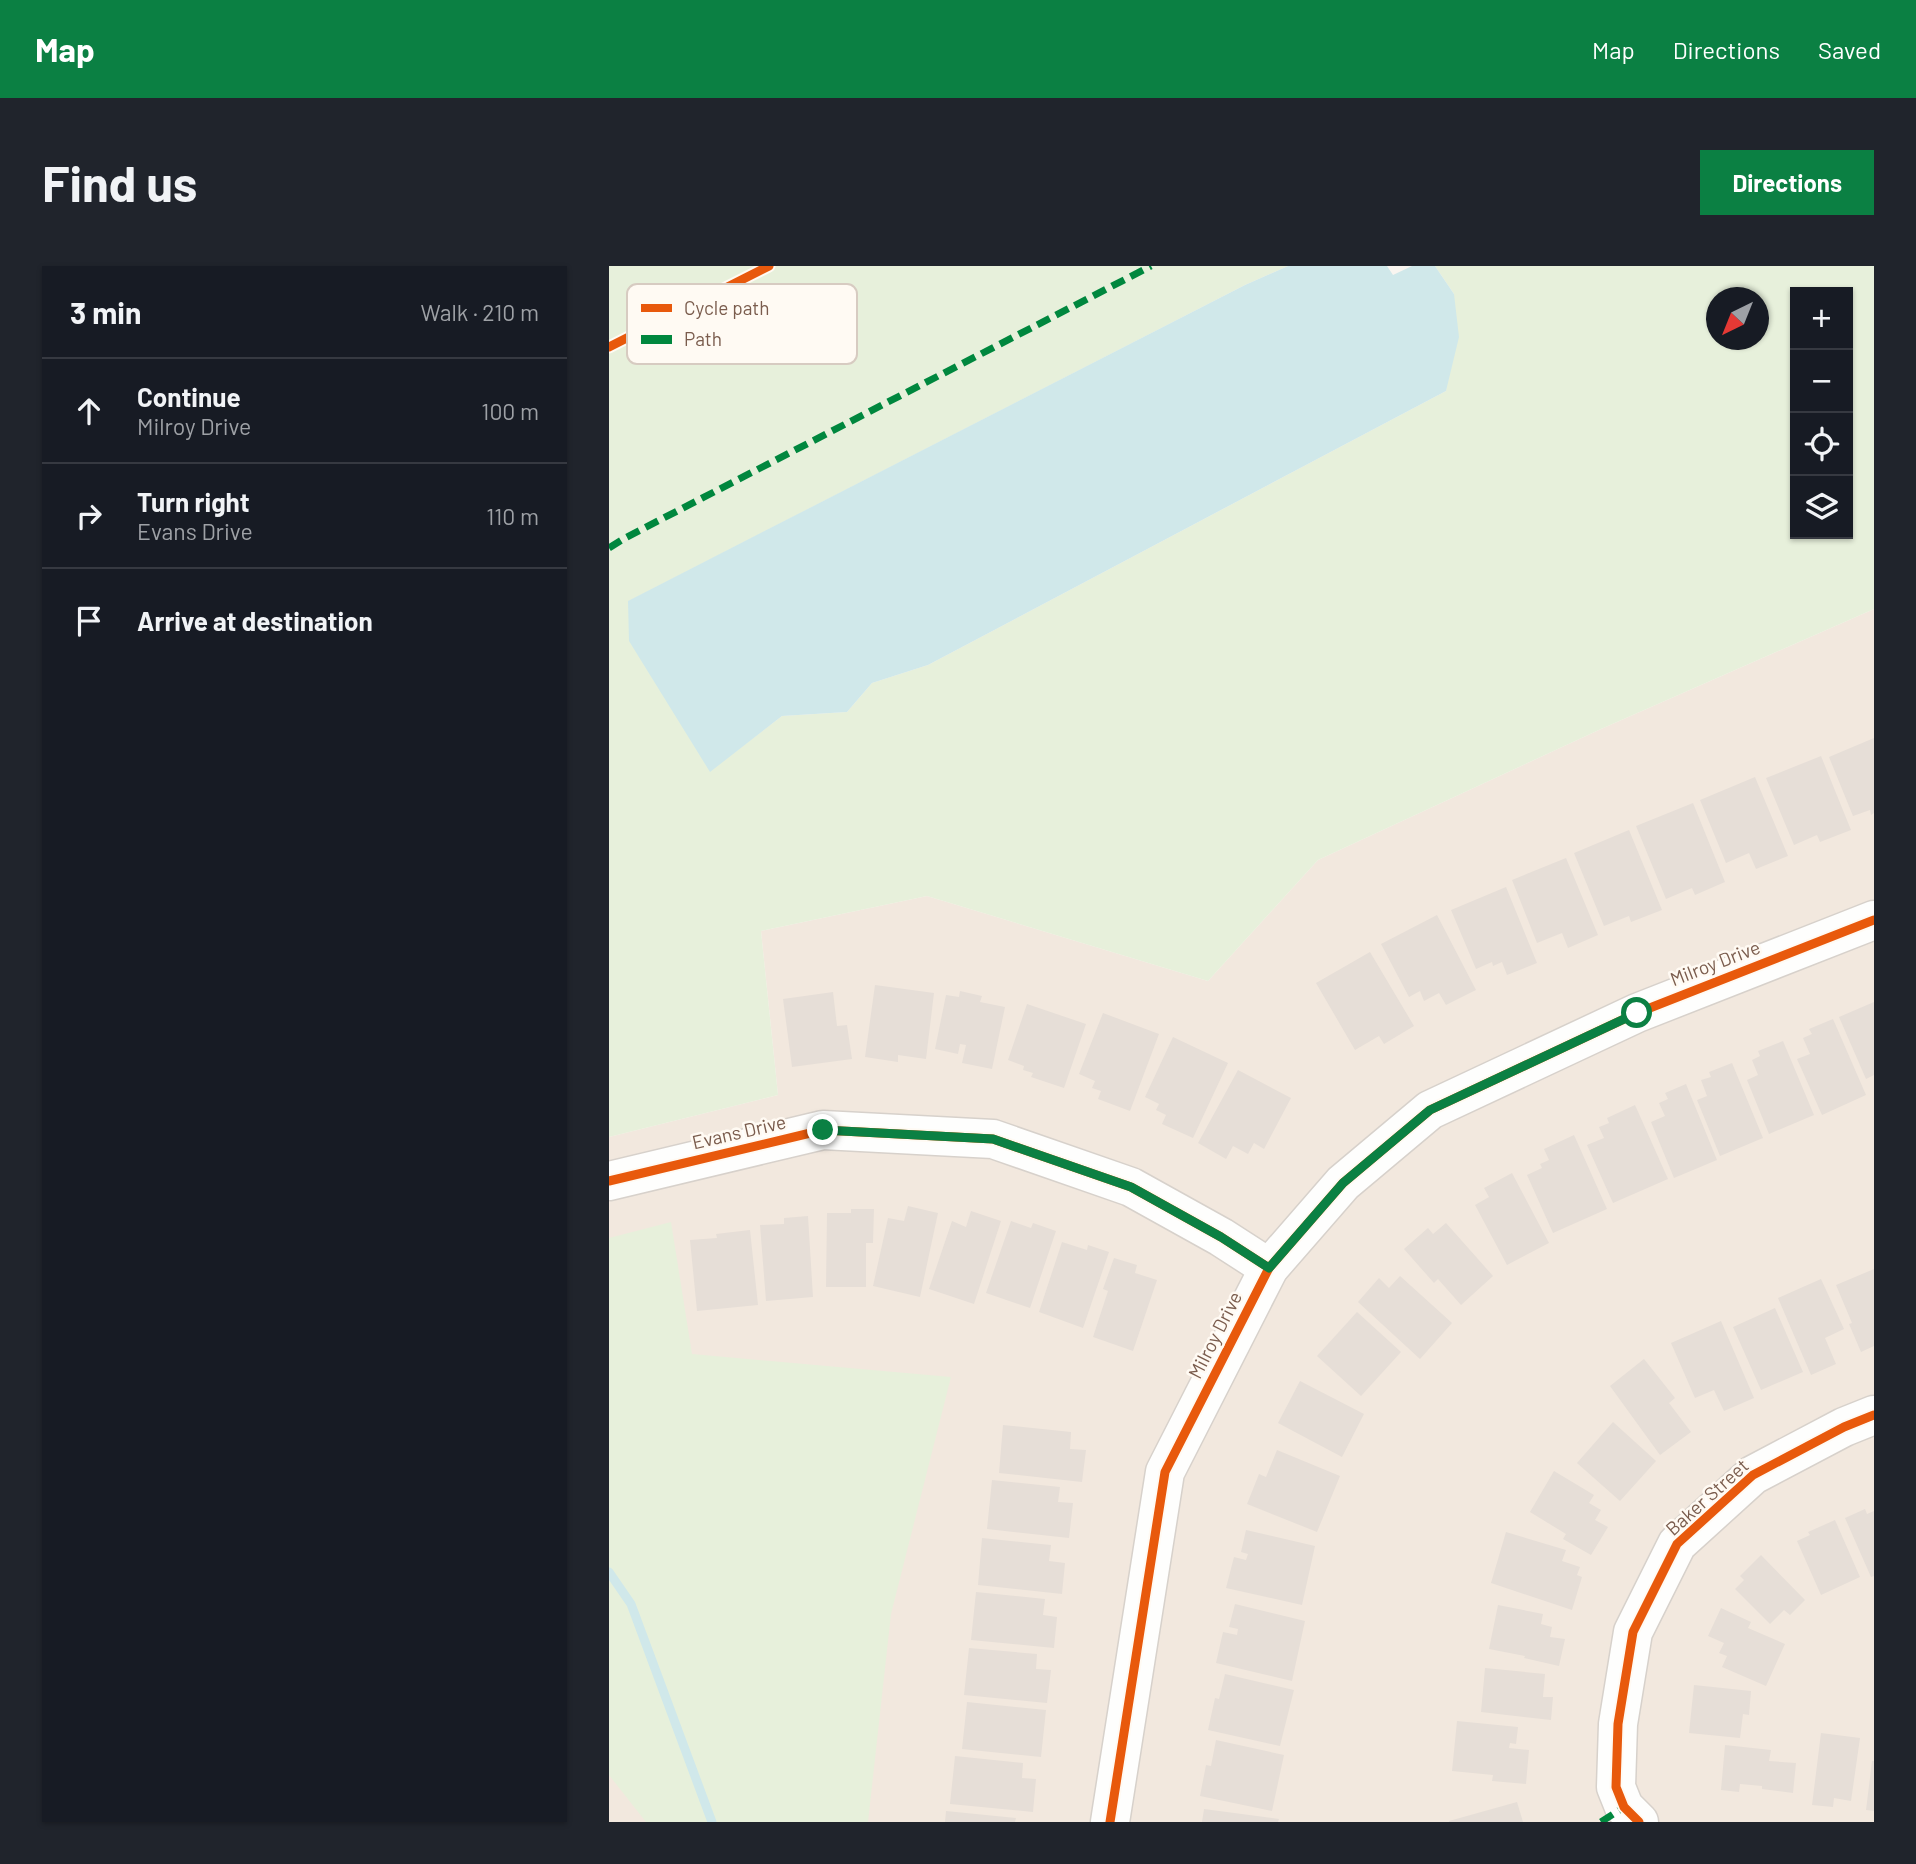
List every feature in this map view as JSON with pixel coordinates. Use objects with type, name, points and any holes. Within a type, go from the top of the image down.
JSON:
[{"type":"street","name":"Milroy Drive","points":[[1109,1822],[1165,1472],[1269,1268],[1343,1183],[1430,1110],[1637,1013],[1874,920]]},
{"type":"street","name":"Evans Drive","points":[[609,1181],[823,1130],[993,1139],[1131,1187],[1221,1237],[1269,1268]]},
{"type":"street","name":"Baker Street","points":[[1639,1822],[1624,1807],[1616,1787],[1618,1724],[1633,1632],[1677,1544],[1753,1475],[1844,1427],[1874,1415]]},
{"type":"shaded area","points":[[1874,609],[1874,1822],[609,1822],[609,1137],[778,1095],[761,931],[927,896],[1208,981],[1318,860],[1601,729]]},
{"type":"green space","points":[[609,266],[1288,266],[1245,285],[629,601],[710,771],[782,716],[847,712],[872,683],[928,665],[1446,391],[1454,294],[1435,266],[1874,266],[1874,609],[1601,729],[1318,860],[1208,981],[927,896],[761,931],[778,1095],[609,1137]]},
{"type":"green space","points":[[671,1222],[692,1354],[951,1377],[891,1614],[868,1822],[646,1822],[609,1775],[609,1238]]},
{"type":"water","points":[[1288,266],[1387,266],[1393,275],[1412,266],[1435,266],[1454,294],[1459,337],[1446,391],[928,665],[872,683],[847,712],[782,716],[710,772],[629,641],[628,601],[1245,285]]},
{"type":"building","points":[[1874,738],[1874,813],[1871,815],[1870,810],[1853,816],[1829,757]]},
{"type":"building","points":[[1821,756],[1851,830],[1820,842],[1817,835],[1794,845],[1766,778]]},
{"type":"building","points":[[1755,777],[1788,856],[1756,869],[1749,853],[1726,863],[1700,800]]},
{"type":"building","points":[[1693,803],[1725,882],[1695,895],[1692,888],[1666,899],[1636,826]]},
{"type":"building","points":[[1629,830],[1662,910],[1631,922],[1629,916],[1604,926],[1574,853]]},
{"type":"building","points":[[1566,858],[1598,935],[1568,948],[1562,933],[1537,943],[1512,880]]},
{"type":"building","points":[[1506,887],[1537,963],[1507,975],[1502,962],[1493,966],[1492,962],[1476,969],[1451,910]]},
{"type":"building","points":[[1437,915],[1476,990],[1446,1005],[1439,993],[1424,1001],[1420,991],[1409,997],[1381,944]]},
{"type":"building","points":[[1370,952],[1414,1026],[1384,1044],[1379,1036],[1355,1050],[1316,983]]},
{"type":"building","points":[[875,985],[934,993],[926,1059],[898,1055],[898,1062],[865,1057]]},
{"type":"building","points":[[960,991],[982,996],[980,1002],[1005,1007],[992,1069],[962,1063],[966,1045],[960,1044],[958,1054],[935,1049],[946,995],[959,997]]},
{"type":"building","points":[[833,992],[837,1026],[847,1025],[852,1059],[792,1067],[783,999]]},
{"type":"building","points":[[1874,1002],[1874,1075],[1866,1079],[1839,1017]]},
{"type":"building","points":[[1027,1004],[1086,1024],[1064,1088],[1031,1077],[1033,1073],[1023,1070],[1024,1066],[1008,1060]]},
{"type":"building","points":[[1103,1013],[1159,1034],[1130,1111],[1098,1099],[1101,1091],[1092,1088],[1095,1081],[1079,1074]]},
{"type":"building","points":[[1833,1019],[1866,1095],[1822,1115],[1797,1059],[1810,1054],[1803,1038],[1812,1034],[1809,1029]]},
{"type":"building","points":[[1173,1037],[1228,1063],[1193,1138],[1162,1124],[1166,1115],[1156,1110],[1159,1104],[1145,1097]]},
{"type":"building","points":[[1783,1041],[1814,1115],[1769,1134],[1747,1080],[1758,1075],[1752,1060],[1760,1056],[1758,1051]]},
{"type":"building","points":[[1732,1063],[1763,1138],[1720,1156],[1697,1100],[1707,1096],[1701,1080],[1711,1077],[1709,1072]]},
{"type":"building","points":[[1238,1070],[1291,1098],[1264,1149],[1254,1143],[1248,1154],[1233,1146],[1226,1159],[1198,1143]]},
{"type":"building","points":[[1686,1084],[1717,1160],[1674,1178],[1651,1122],[1665,1116],[1659,1103],[1668,1099],[1665,1093]]},
{"type":"building","points":[[1635,1105],[1668,1179],[1613,1203],[1587,1145],[1604,1138],[1599,1127],[1609,1123],[1607,1118]]},
{"type":"building","points":[[1574,1135],[1607,1209],[1553,1233],[1527,1175],[1542,1168],[1540,1164],[1549,1160],[1544,1149]]},
{"type":"building","points":[[1512,1173],[1549,1243],[1507,1265],[1475,1205],[1489,1197],[1484,1188]]},
{"type":"building","points":[[908,1206],[938,1213],[920,1297],[873,1286],[888,1218],[904,1221]]},
{"type":"building","points":[[851,1209],[874,1209],[873,1243],[866,1243],[866,1287],[826,1287],[827,1213],[851,1213]]},
{"type":"building","points":[[971,1211],[1001,1221],[974,1304],[929,1289],[952,1221],[966,1227]]},
{"type":"building","points":[[808,1216],[813,1297],[766,1301],[760,1225],[784,1224],[784,1218]]},
{"type":"building","points":[[1011,1221],[1031,1228],[1033,1223],[1056,1231],[1030,1308],[986,1293]]},
{"type":"building","points":[[1446,1223],[1493,1276],[1461,1305],[1438,1279],[1434,1283],[1404,1249],[1428,1228],[1433,1234]]},
{"type":"building","points":[[750,1230],[758,1305],[697,1311],[690,1240],[717,1238],[716,1234]]},
{"type":"building","points":[[1062,1242],[1087,1250],[1088,1245],[1109,1252],[1083,1328],[1039,1312]]},
{"type":"building","points":[[1114,1258],[1137,1265],[1135,1273],[1157,1280],[1133,1351],[1093,1337],[1108,1291],[1103,1289]]},
{"type":"building","points":[[1874,1269],[1874,1346],[1861,1352],[1836,1285]]},
{"type":"building","points":[[1400,1276],[1452,1323],[1420,1359],[1358,1302],[1379,1278],[1389,1288]]},
{"type":"building","points":[[1821,1279],[1844,1329],[1825,1338],[1836,1364],[1811,1375],[1778,1298]]},
{"type":"building","points":[[1775,1308],[1803,1372],[1761,1390],[1733,1327]]},
{"type":"building","points":[[1357,1312],[1401,1352],[1361,1396],[1317,1356]]},
{"type":"building","points":[[1721,1321],[1754,1398],[1724,1411],[1714,1390],[1695,1398],[1671,1343]]},
{"type":"building","points":[[1644,1359],[1675,1398],[1669,1403],[1691,1432],[1660,1455],[1610,1386]]},
{"type":"building","points":[[1300,1381],[1364,1414],[1342,1457],[1278,1423]]},
{"type":"building","points":[[1613,1422],[1656,1461],[1620,1501],[1577,1463]]},
{"type":"building","points":[[1003,1425],[1071,1432],[1070,1449],[1086,1450],[1082,1482],[999,1473]]},
{"type":"building","points":[[1277,1450],[1340,1476],[1317,1532],[1247,1504],[1259,1474],[1266,1477]]},
{"type":"building","points":[[1554,1471],[1594,1495],[1589,1503],[1601,1510],[1595,1520],[1608,1527],[1591,1555],[1563,1539],[1566,1534],[1530,1512]]},
{"type":"building","points":[[992,1480],[1060,1487],[1058,1502],[1073,1503],[1069,1538],[987,1529]]},
{"type":"building","points":[[1865,1509],[1867,1514],[1874,1511],[1874,1576],[1871,1577],[1845,1518]]},
{"type":"building","points":[[1835,1520],[1860,1577],[1821,1595],[1797,1541],[1810,1535],[1808,1532]]},
{"type":"building","points":[[1246,1530],[1315,1546],[1302,1605],[1226,1588],[1234,1557],[1246,1560],[1248,1554],[1241,1552]]},
{"type":"building","points":[[1506,1532],[1566,1550],[1562,1561],[1580,1567],[1577,1575],[1582,1577],[1572,1610],[1491,1583]]},
{"type":"building","points":[[982,1538],[1051,1545],[1049,1561],[1065,1563],[1062,1594],[978,1585]]},
{"type":"building","points":[[1761,1555],[1805,1600],[1790,1615],[1784,1610],[1770,1624],[1735,1589],[1744,1580],[1740,1576]]},
{"type":"building","points":[[976,1592],[1045,1599],[1043,1615],[1057,1617],[1054,1648],[971,1640]]},
{"type":"building","points":[[1235,1604],[1305,1621],[1292,1681],[1216,1663],[1223,1632],[1237,1635],[1238,1629],[1229,1627]]},
{"type":"building","points":[[1498,1605],[1543,1614],[1541,1624],[1552,1627],[1550,1637],[1565,1639],[1559,1666],[1489,1649]]},
{"type":"building","points":[[1721,1608],[1751,1622],[1748,1628],[1785,1644],[1766,1686],[1722,1667],[1727,1656],[1719,1653],[1724,1643],[1708,1636]]},
{"type":"building","points":[[969,1648],[1037,1654],[1036,1669],[1051,1670],[1047,1703],[964,1695]]},
{"type":"building","points":[[1485,1668],[1545,1674],[1543,1697],[1553,1697],[1551,1720],[1481,1712]]},
{"type":"building","points":[[1225,1674],[1294,1690],[1280,1746],[1208,1730],[1215,1698],[1219,1699]]},
{"type":"building","points":[[1694,1685],[1751,1691],[1749,1715],[1743,1714],[1740,1738],[1689,1733]]},
{"type":"building","points":[[967,1702],[1046,1710],[1041,1757],[962,1749]]},
{"type":"building","points":[[1457,1721],[1518,1727],[1516,1744],[1510,1743],[1509,1748],[1529,1750],[1526,1784],[1492,1781],[1493,1775],[1452,1771]]},
{"type":"building","points":[[1821,1733],[1860,1738],[1851,1801],[1834,1798],[1833,1807],[1812,1805]]},
{"type":"building","points":[[1216,1740],[1284,1755],[1272,1811],[1200,1796],[1206,1765],[1211,1766]]},
{"type":"building","points":[[1725,1745],[1771,1750],[1769,1761],[1796,1763],[1793,1793],[1740,1784],[1739,1792],[1721,1790]]},
{"type":"building","points":[[955,1756],[1023,1763],[1022,1778],[1036,1779],[1033,1812],[950,1804]]},
{"type":"building","points":[[1874,1761],[1874,1811],[1866,1810]]},
{"type":"building","points":[[1517,1802],[1523,1822],[1449,1822],[1449,1821]]},
{"type":"building","points":[[1204,1809],[1279,1819],[1278,1822],[1202,1822]]},
{"type":"building","points":[[946,1811],[1016,1818],[1015,1822],[945,1822]]},
{"type":"waterway","points":[[609,1572],[631,1604],[712,1822]]},
{"type":"marked path","points":[[609,548],[1151,266]]},
{"type":"marked path","points":[[1601,1822],[1624,1807]]},
{"type":"cycle path","points":[[733,284],[769,266]]},
{"type":"cycle path","points":[[609,347],[627,338]]},
{"type":"cycle path","points":[[1110,1822],[1165,1472],[1269,1268],[1343,1183],[1430,1110],[1637,1013],[1874,920]]},
{"type":"cycle path","points":[[609,1181],[823,1130],[993,1139],[1131,1187],[1221,1237],[1269,1268]]},
{"type":"cycle path","points":[[1639,1822],[1624,1807],[1616,1787],[1618,1724],[1633,1632],[1677,1544],[1753,1475],[1844,1427],[1874,1415]]},
{"type":"route","points":[[823,1130],[993,1139],[1131,1187],[1221,1237],[1269,1268],[1343,1183],[1430,1110],[1637,1013]]}]
